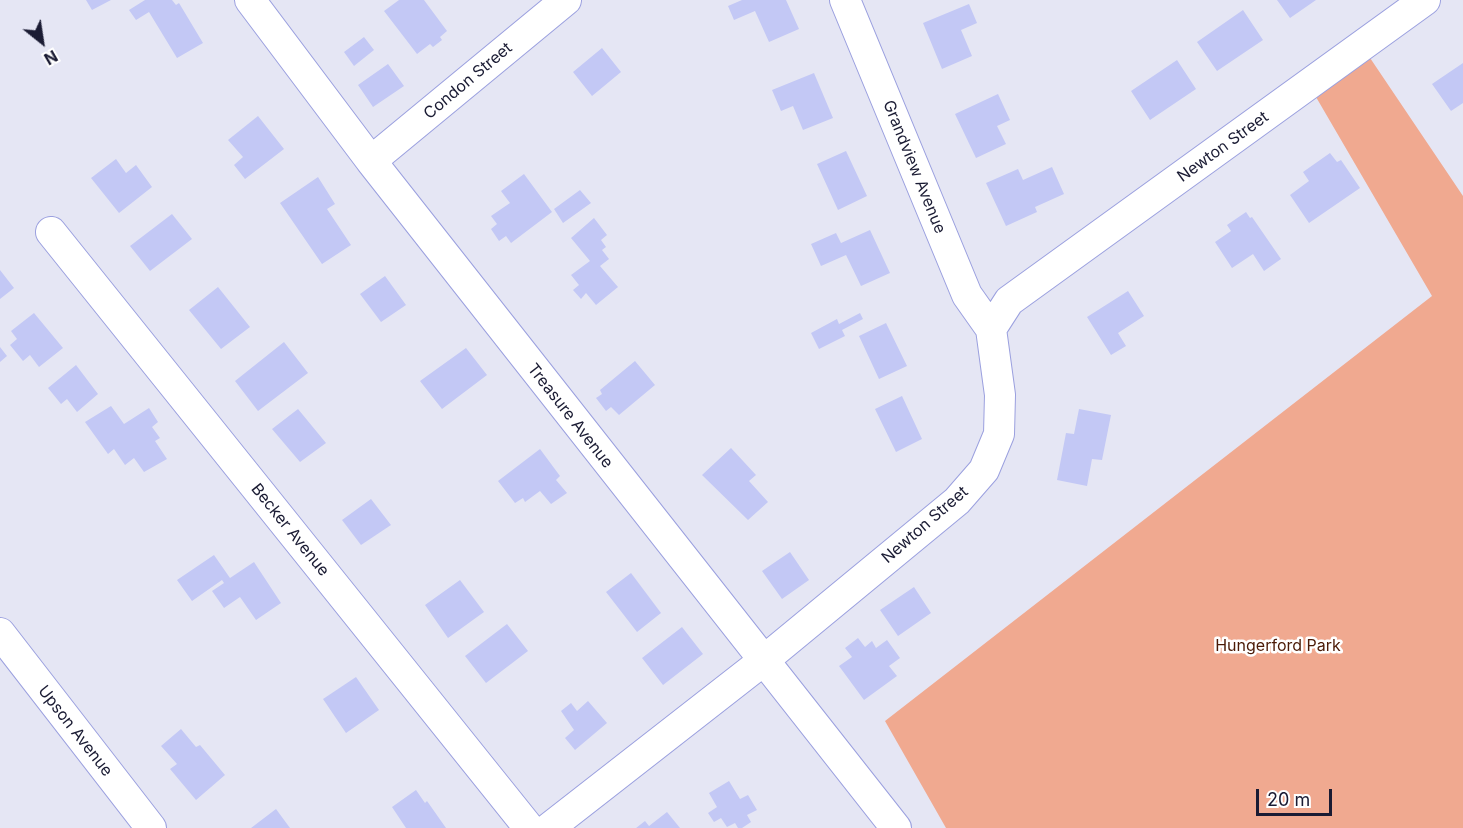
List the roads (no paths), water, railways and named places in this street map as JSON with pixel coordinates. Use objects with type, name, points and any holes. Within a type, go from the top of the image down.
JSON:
[{"type":"street","name":"Treasure Avenue","points":[[250,0],[371,161],[896,828]]},
{"type":"street","name":"Condon Street","points":[[371,161],[566,0]]},
{"type":"street","name":"Grandview Avenue","points":[[846,0],[967,295],[992,329]]},
{"type":"street","name":"Newton Street","points":[[549,828],[763,661],[957,501],[984,470],[999,434],[1000,395],[992,329],[1009,301],[1425,0]]},
{"type":"street","name":"Becker Avenue","points":[[51,232],[529,828]]},
{"type":"street","name":"Upson Avenue","points":[[0,633],[151,828]]},
{"type":"park label","name":"Hungerford Park","points":[[1278,646]]}]
